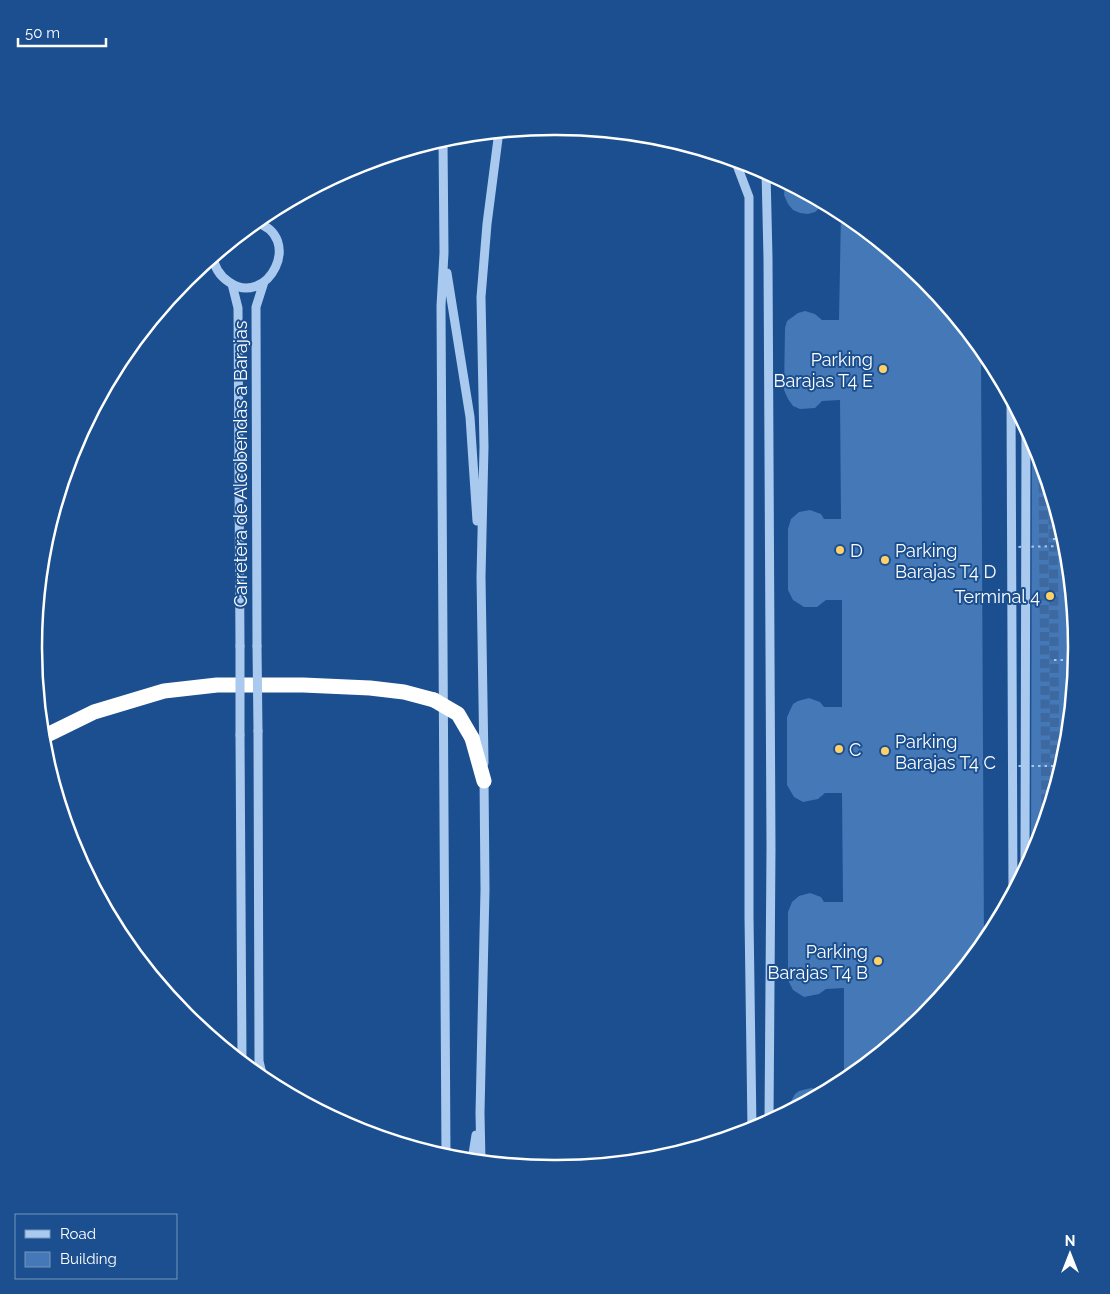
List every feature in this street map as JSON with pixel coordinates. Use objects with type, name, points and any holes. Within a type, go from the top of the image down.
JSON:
[{"type":"highway","points":[[50,734],[94,712],[164,691],[218,685],[303,685],[370,688],[404,692],[434,700],[458,714],[472,738],[484,781]]},
{"type":"street","points":[[481,1154],[485,890],[481,577],[484,446],[481,297],[497,138]]},
{"type":"street","points":[[444,147],[444,253],[441,306],[446,1148]]},
{"type":"street","points":[[738,169],[749,197],[749,917],[752,1120]]},
{"type":"street","points":[[766,180],[772,848],[770,1112]]},
{"type":"street","name":"Carretera de Alcobendas a Barajas","points":[[260,1066],[256,307],[264,282],[272,276],[277,267],[279,257],[279,247],[275,238],[263,226]]},
{"type":"street","points":[[444,253],[470,417],[481,577]]},
{"type":"street","points":[[215,264],[222,277],[232,284],[242,287],[254,287],[264,282]]},
{"type":"street","points":[[211,267],[216,268]]},
{"type":"street","name":"Carretera de Alcobendas a Barajas","points":[[232,284],[238,308],[242,1053]]},
{"type":"street","points":[[1011,413],[1013,878]]},
{"type":"street","points":[[1025,850],[1026,446]]},
{"type":"street","points":[[473,1153],[480,1113]]},
{"type":"path","points":[[1012,547],[1058,546]]},
{"type":"path","points":[[1054,660],[1067,660]]},
{"type":"path","points":[[1012,766],[1053,766]]},
{"type":"building","points":[[785,188],[819,208],[808,214],[800,213],[793,210],[784,195]]},
{"type":"building","points":[[841,222],[867,240],[917,285],[962,335],[981,362],[984,927],[962,959],[917,1009],[867,1054],[844,1070],[844,988],[826,989],[819,994],[804,997],[793,990],[788,980],[788,912],[792,902],[799,896],[810,893],[821,897],[824,902],[843,902],[842,793],[825,793],[818,799],[803,802],[794,797],[787,785],[787,717],[793,704],[809,698],[820,702],[824,707],[842,707],[842,600],[826,600],[817,607],[804,607],[793,600],[788,590],[788,529],[791,519],[799,512],[810,510],[821,514],[824,519],[841,519],[840,400],[822,401],[815,408],[800,409],[793,406],[784,390],[785,328],[787,321],[798,313],[805,311],[815,314],[822,320],[839,320]]},
{"type":"building","name":"Terminal 4","points":[[1032,461],[1050,514],[1058,547],[1063,580],[1068,647],[1063,714],[1058,747],[1050,780],[1031,835]]},
{"type":"building","points":[[811,1088],[815,1089],[790,1102],[799,1091]]},
{"type":"tunnel","points":[[1043,492],[1046,793]]},
{"type":"tunnel","points":[[1053,527],[1055,760]]},
{"type":"place","name":"Parking Barajas T4 E","points":[[883,369]]},
{"type":"place","name":"D","points":[[840,550]]},
{"type":"place","name":"Parking Barajas T4 D","points":[[885,560]]},
{"type":"place","name":"Terminal 4","points":[[1050,596]]},
{"type":"place","name":"C","points":[[839,749]]},
{"type":"place","name":"Parking Barajas T4 C","points":[[885,751]]},
{"type":"place","name":"Parking Barajas T4 B","points":[[878,961]]}]
